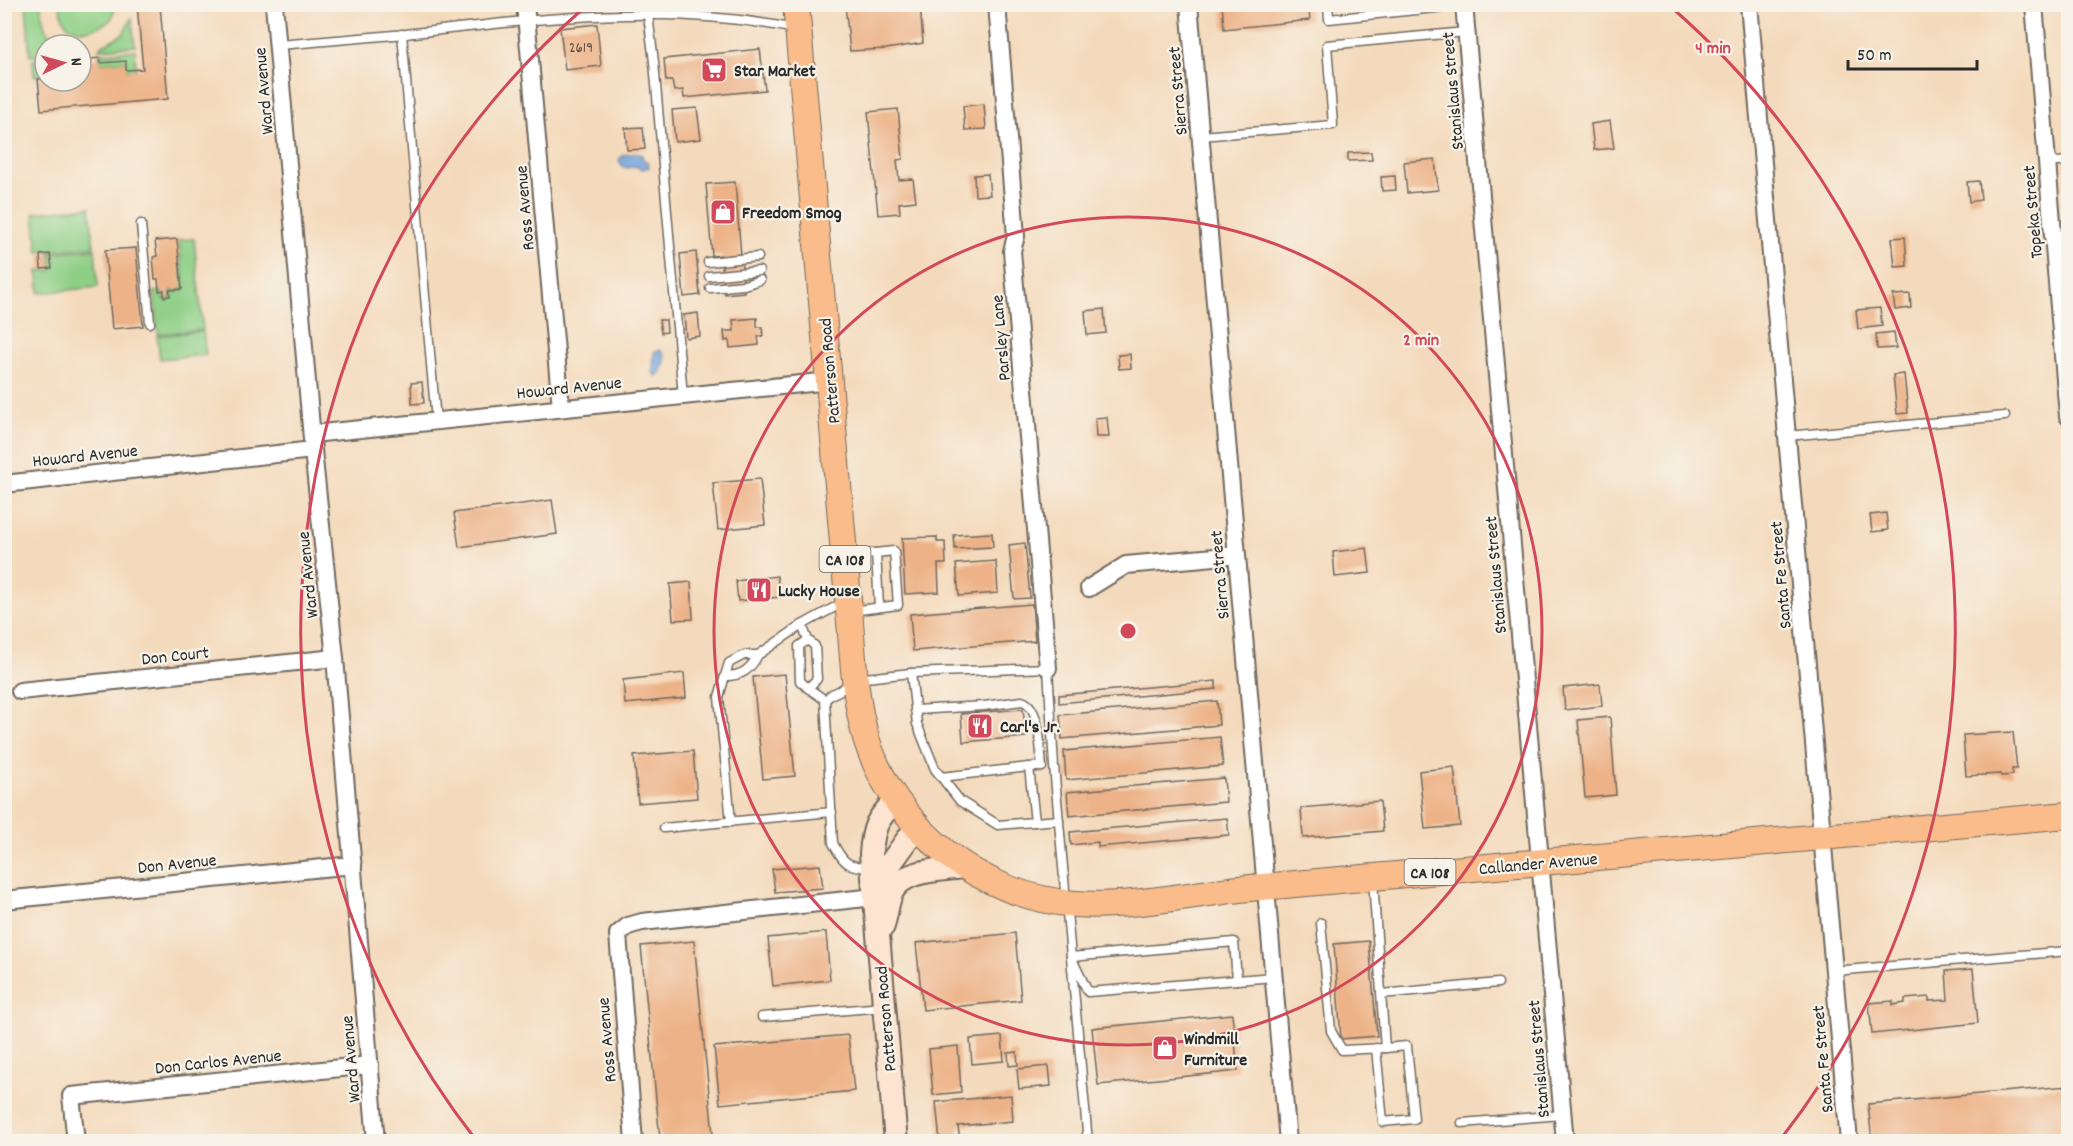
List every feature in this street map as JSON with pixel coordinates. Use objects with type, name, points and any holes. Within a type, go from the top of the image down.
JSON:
[{"type":"main road","name":"Patterson Road","points":[[797,17],[856,679],[866,737]]},
{"type":"main road","name":"Callander Avenue","points":[[866,737],[880,771],[896,800],[934,844],[964,867],[989,881],[1016,892],[1067,903],[1114,904],[1266,887],[2068,815]]},
{"type":"main road","name":"Patterson Road","points":[[896,800],[882,814],[872,833],[872,868],[896,1142]]},
{"type":"main road","name":"Patterson Road","points":[[875,897],[890,864],[918,825]]},
{"type":"main road","points":[[879,945],[892,892],[904,879],[918,874],[964,867]]},
{"type":"street","name":"Ward Avenue","points":[[274,4],[312,442],[335,658],[376,1142]]},
{"type":"street","name":"Parsley Lane","points":[[997,4],[1016,236],[1012,251],[1048,668]]},
{"type":"street","name":"Sierra Street","points":[[1189,4],[1288,1142]]},
{"type":"street","name":"Santa Fe Street","points":[[1749,4],[1849,1142]]},
{"type":"street","name":"Topeka Street","points":[[2034,4],[2047,163],[2065,322],[2068,416]]},
{"type":"street","name":"Stanislaus Street","points":[[1464,5],[1565,1142]]},
{"type":"street","name":"Ross Avenue","points":[[526,12],[561,408]]},
{"type":"street","name":"Howard Avenue","points":[[4,484],[312,442],[436,421],[830,381]]},
{"type":"street","points":[[1089,588],[1126,565],[1237,555]]},
{"type":"street","name":"Don Court","points":[[20,691],[335,658]]},
{"type":"street","name":"Don Avenue","points":[[4,900],[353,865]]},
{"type":"street","name":"Ross Avenue","points":[[634,1142],[618,934],[628,926],[642,922],[875,897]]},
{"type":"street","name":"Don Carlos Avenue","points":[[76,1142],[71,1096],[370,1065]]},
{"type":"lane","points":[[1328,4],[1329,19],[1464,5]]},
{"type":"lane","points":[[279,45],[402,34],[526,12],[592,16],[676,15],[761,22],[797,17]]},
{"type":"lane","points":[[648,15],[683,396]]},
{"type":"lane","points":[[1201,136],[1333,125],[1326,45],[1466,32]]},
{"type":"lane","points":[[402,34],[436,421]]},
{"type":"lane","points":[[2047,163],[2068,161]]},
{"type":"lane","points":[[141,224],[150,323]]},
{"type":"lane","points":[[708,262],[758,257]]},
{"type":"lane","points":[[710,276],[759,276],[744,285],[710,288]]},
{"type":"lane","points":[[1788,436],[2005,416]]},
{"type":"lane","points":[[725,676],[737,676],[751,668],[758,655],[802,625],[849,605],[879,607],[898,605],[894,551],[845,556]]},
{"type":"lane","points":[[876,553],[879,607]]},
{"type":"lane","points":[[802,625],[808,639],[815,646],[817,679],[808,688]]},
{"type":"lane","points":[[808,639],[799,646],[800,681],[825,700]]},
{"type":"lane","points":[[731,822],[719,697],[729,663],[744,656],[758,655]]},
{"type":"lane","points":[[825,700],[856,679],[911,673],[1048,668],[1053,766],[1088,1142]]},
{"type":"lane","points":[[911,673],[916,724],[935,769],[960,801],[998,825],[1059,820]]},
{"type":"lane","points":[[825,700],[833,843],[839,856],[851,866],[872,868]]},
{"type":"lane","points":[[915,710],[1022,701],[1028,702],[1032,707],[1041,767],[941,777]]},
{"type":"lane","points":[[1029,767],[1035,822]]},
{"type":"lane","points":[[664,828],[832,812]]},
{"type":"lane","points":[[1321,923],[1331,1032],[1342,1050],[1381,1048],[1407,1046],[1414,1119],[1383,1122],[1381,1048],[1382,994],[1373,878]]},
{"type":"lane","points":[[1071,957],[1234,942],[1237,980]]},
{"type":"lane","points":[[1834,970],[2068,951]]},
{"type":"lane","points":[[1071,957],[1088,992],[1274,977]]},
{"type":"lane","points":[[1382,994],[1498,983]]},
{"type":"lane","points":[[762,1017],[885,1007]]},
{"type":"lane","points":[[1462,1123],[1562,1115]]},
{"type":"green space","points":[[26,5],[41,5],[42,17],[48,33],[33,33],[33,56],[30,56]]},
{"type":"green space","points":[[60,5],[116,5],[111,20],[94,28],[78,30],[66,23]]},
{"type":"green space","points":[[132,18],[135,46],[99,49],[123,34]]},
{"type":"green space","points":[[135,50],[136,70],[126,70],[125,61],[101,63],[99,54]]},
{"type":"green space","points":[[90,207],[94,247],[38,252],[34,213]]},
{"type":"green space","points":[[194,239],[203,330],[158,334],[154,292],[162,291],[163,299],[172,298],[171,291],[184,290],[179,240]]},
{"type":"green space","points":[[95,249],[98,287],[39,293],[38,271],[52,270],[51,253]]},
{"type":"green space","points":[[203,331],[206,355],[160,359],[157,336]]},
{"type":"water","points":[[636,153],[642,155],[649,167],[642,169],[635,166],[627,168],[622,166],[619,160],[623,155]]},
{"type":"water","points":[[660,350],[663,352],[665,361],[661,373],[656,376],[653,373],[654,352]]},
{"type":"building","points":[[845,4],[920,4],[923,43],[886,49],[850,51]]},
{"type":"building","points":[[1222,4],[1308,4],[1310,20],[1224,29]]},
{"type":"building","points":[[137,5],[160,5],[168,99],[41,110],[39,93],[93,93],[93,59],[100,58],[101,63],[126,61],[126,70],[143,69]]},
{"type":"building","points":[[597,24],[601,66],[565,70],[560,28]]},
{"type":"building","name":"Star Market","points":[[760,49],[765,90],[684,98],[683,90],[674,91],[672,81],[666,81],[664,59]]},
{"type":"building","points":[[984,104],[986,129],[965,130],[963,106]]},
{"type":"building","points":[[697,108],[701,139],[675,142],[672,110]]},
{"type":"building","points":[[898,109],[903,159],[897,160],[899,180],[913,179],[916,201],[899,203],[900,213],[878,215],[868,112]]},
{"type":"building","points":[[1610,121],[1614,148],[1594,150],[1591,124]]},
{"type":"building","points":[[643,127],[645,149],[627,150],[625,128]]},
{"type":"building","points":[[1371,152],[1372,160],[1348,161],[1348,153]]},
{"type":"building","points":[[1435,159],[1438,190],[1407,193],[1404,162]]},
{"type":"building","points":[[988,174],[990,195],[975,196],[974,175]]},
{"type":"building","points":[[1395,176],[1396,190],[1382,191],[1381,177]]},
{"type":"building","points":[[1979,181],[1981,200],[1969,202],[1967,182]]},
{"type":"building","points":[[735,182],[744,292],[725,294],[721,255],[712,256],[706,184]]},
{"type":"building","points":[[1905,237],[1907,266],[1895,267],[1892,238]]},
{"type":"building","points":[[177,239],[182,289],[169,290],[170,296],[164,297],[164,290],[159,291],[158,279],[155,279],[153,257],[157,256],[155,241]]},
{"type":"building","points":[[136,248],[143,326],[112,329],[105,250]]},
{"type":"building","points":[[696,252],[700,295],[684,297],[680,254]]},
{"type":"building","points":[[50,254],[52,268],[41,269],[40,255]]},
{"type":"building","points":[[1910,294],[1911,308],[1895,310],[1893,295]]},
{"type":"building","points":[[1880,308],[1882,326],[1858,329],[1856,310]]},
{"type":"building","points":[[1104,309],[1106,333],[1087,335],[1085,311]]},
{"type":"building","points":[[698,313],[700,336],[686,338],[684,315]]},
{"type":"building","points":[[757,318],[757,327],[762,327],[763,336],[758,336],[759,345],[730,348],[729,340],[725,341],[724,331],[734,331],[733,320]]},
{"type":"building","points":[[659,320],[666,320],[667,332],[661,333]]},
{"type":"building","points":[[1894,332],[1896,348],[1877,349],[1876,334]]},
{"type":"building","points":[[1130,354],[1131,368],[1119,369],[1118,355]]},
{"type":"building","points":[[1904,374],[1908,413],[1897,414],[1893,375]]},
{"type":"building","points":[[422,382],[424,403],[412,404],[411,383]]},
{"type":"building","points":[[1107,417],[1109,437],[1096,437],[1095,418]]},
{"type":"building","points":[[760,479],[765,525],[718,530],[713,483]]},
{"type":"building","points":[[552,500],[557,534],[459,547],[454,513]]},
{"type":"building","points":[[1886,513],[1888,530],[1872,532],[1870,515]]},
{"type":"building","points":[[992,533],[993,547],[955,549],[954,535]]},
{"type":"building","points":[[937,537],[937,542],[945,542],[946,564],[938,564],[939,592],[905,594],[902,538]]},
{"type":"building","points":[[1025,543],[1030,598],[1014,599],[1009,545]]},
{"type":"building","points":[[1367,548],[1370,573],[1335,577],[1333,552]]},
{"type":"building","points":[[996,561],[998,593],[959,596],[956,564]]},
{"type":"building","points":[[777,576],[780,597],[738,601],[736,581]]},
{"type":"building","points":[[691,582],[693,619],[673,620],[670,584]]},
{"type":"building","points":[[1032,604],[1035,641],[913,651],[910,614]]},
{"type":"building","points":[[684,673],[686,698],[625,704],[623,680]]},
{"type":"building","points":[[785,674],[795,776],[763,779],[753,677]]},
{"type":"building","points":[[1216,681],[1216,689],[1059,703],[1059,695]]},
{"type":"building","points":[[1600,684],[1602,706],[1565,710],[1563,688]]},
{"type":"building","points":[[1217,701],[1219,725],[1062,739],[1060,715]]},
{"type":"building","points":[[1023,709],[1026,737],[963,742],[961,714]]},
{"type":"building","points":[[1610,717],[1616,795],[1585,798],[1578,720]]},
{"type":"building","points":[[2013,732],[2017,769],[2012,769],[2013,775],[1966,776],[1963,735]]},
{"type":"building","points":[[1220,737],[1223,766],[1066,780],[1064,751]]},
{"type":"building","points":[[693,751],[697,798],[638,803],[634,756]]},
{"type":"building","points":[[1454,767],[1460,826],[1425,829],[1419,771]]},
{"type":"building","points":[[1224,778],[1226,802],[1069,816],[1067,792]]},
{"type":"building","points":[[1380,801],[1383,831],[1303,838],[1301,808]]},
{"type":"building","points":[[1227,818],[1229,835],[1098,847],[1098,842],[1071,845],[1070,832]]},
{"type":"building","points":[[820,865],[823,888],[775,892],[772,869]]},
{"type":"building","points":[[826,932],[830,980],[773,986],[768,938]]},
{"type":"building","points":[[1015,933],[1021,1000],[923,1010],[916,943]]},
{"type":"building","points":[[694,941],[713,1134],[660,1139],[641,946]]},
{"type":"building","points":[[1369,941],[1377,1036],[1341,1039],[1334,944]]},
{"type":"building","points":[[1973,969],[1978,1023],[1872,1034],[1869,1003],[1893,1001],[1893,1005],[1905,1003],[1905,999],[1929,997],[1929,1001],[1948,1000],[1946,971]]},
{"type":"building","points":[[1232,1014],[1238,1071],[1098,1085],[1092,1028]]},
{"type":"building","points":[[848,1035],[854,1091],[720,1104],[714,1047]]},
{"type":"building","points":[[1002,1036],[1004,1061],[972,1064],[970,1039]]},
{"type":"building","points":[[958,1046],[961,1092],[933,1095],[929,1049]]},
{"type":"building","points":[[1017,1052],[1018,1065],[1009,1066],[1008,1053]]},
{"type":"building","points":[[1049,1066],[1051,1086],[1019,1089],[1017,1069]]},
{"type":"building","points":[[2068,1086],[2068,1142],[1872,1142],[1868,1104]]},
{"type":"building","points":[[1011,1095],[1013,1121],[958,1126],[960,1142],[940,1142],[936,1102]]},
{"type":"place","name":"Star Market","points":[[714,70]]},
{"type":"place","name":"Freedom Smog","points":[[723,212]]},
{"type":"place","name":"Lucky House","points":[[759,590]]},
{"type":"place","name":"Carl's Jr.","points":[[980,726]]},
{"type":"place","name":"Windmill Furniture","points":[[1165,1048]]}]
